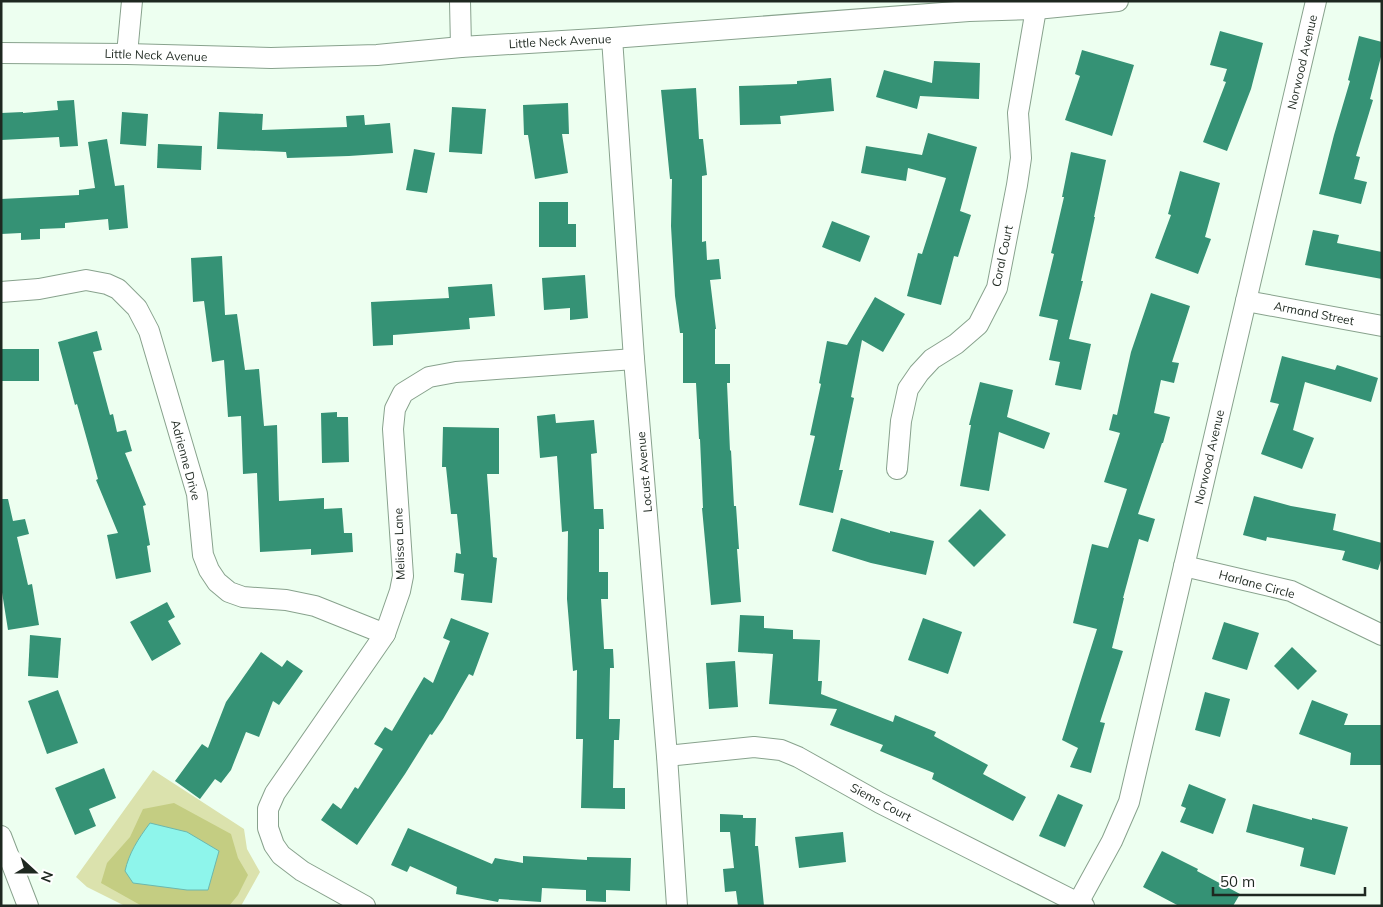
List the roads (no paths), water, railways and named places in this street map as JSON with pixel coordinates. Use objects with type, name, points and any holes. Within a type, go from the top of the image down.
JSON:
[{"type":"street","points":[[127,54],[132,1]]},
{"type":"street","points":[[460,1],[461,47]]},
{"type":"street","name":"Little Neck Avenue","points":[[1,53],[271,58],[377,54],[959,12],[1036,9],[1118,1]]},
{"type":"street","name":"Norwood Avenue","points":[[1081,904],[1129,802],[1316,1]]},
{"type":"street","name":"Coral Court","points":[[898,469],[900,421],[908,389],[932,359],[956,344],[978,325],[997,288],[1021,158],[1018,113],[1036,9]]},
{"type":"street","name":"Locust Avenue","points":[[612,38],[634,359],[667,756],[677,906]]},
{"type":"street","name":"Adrienne Drive","points":[[1,292],[39,289],[86,280],[107,284],[118,289],[138,308],[148,331],[197,494],[204,555],[209,570],[217,582],[229,592],[243,597],[286,600],[315,606],[385,634]]},
{"type":"street","name":"Armand Street","points":[[1246,301],[1382,326]]},
{"type":"street","name":"Melissa Lane","points":[[364,906],[302,871],[281,855],[274,845],[268,828],[268,809],[275,792],[385,634],[400,592],[403,576],[392,429],[395,409],[403,393],[428,377],[456,372],[634,359]]},
{"type":"street","name":"Harlane Circle","points":[[1184,566],[1290,591],[1382,635]]},
{"type":"street","name":"Siems Court","points":[[667,756],[754,747],[781,750],[798,757],[880,803],[1081,904]]},
{"type":"street","points":[[1,836],[28,906]]},
{"type":"water","points":[[150,823],[187,832],[219,851],[208,890],[187,890],[133,883],[125,871],[134,846]]}]
